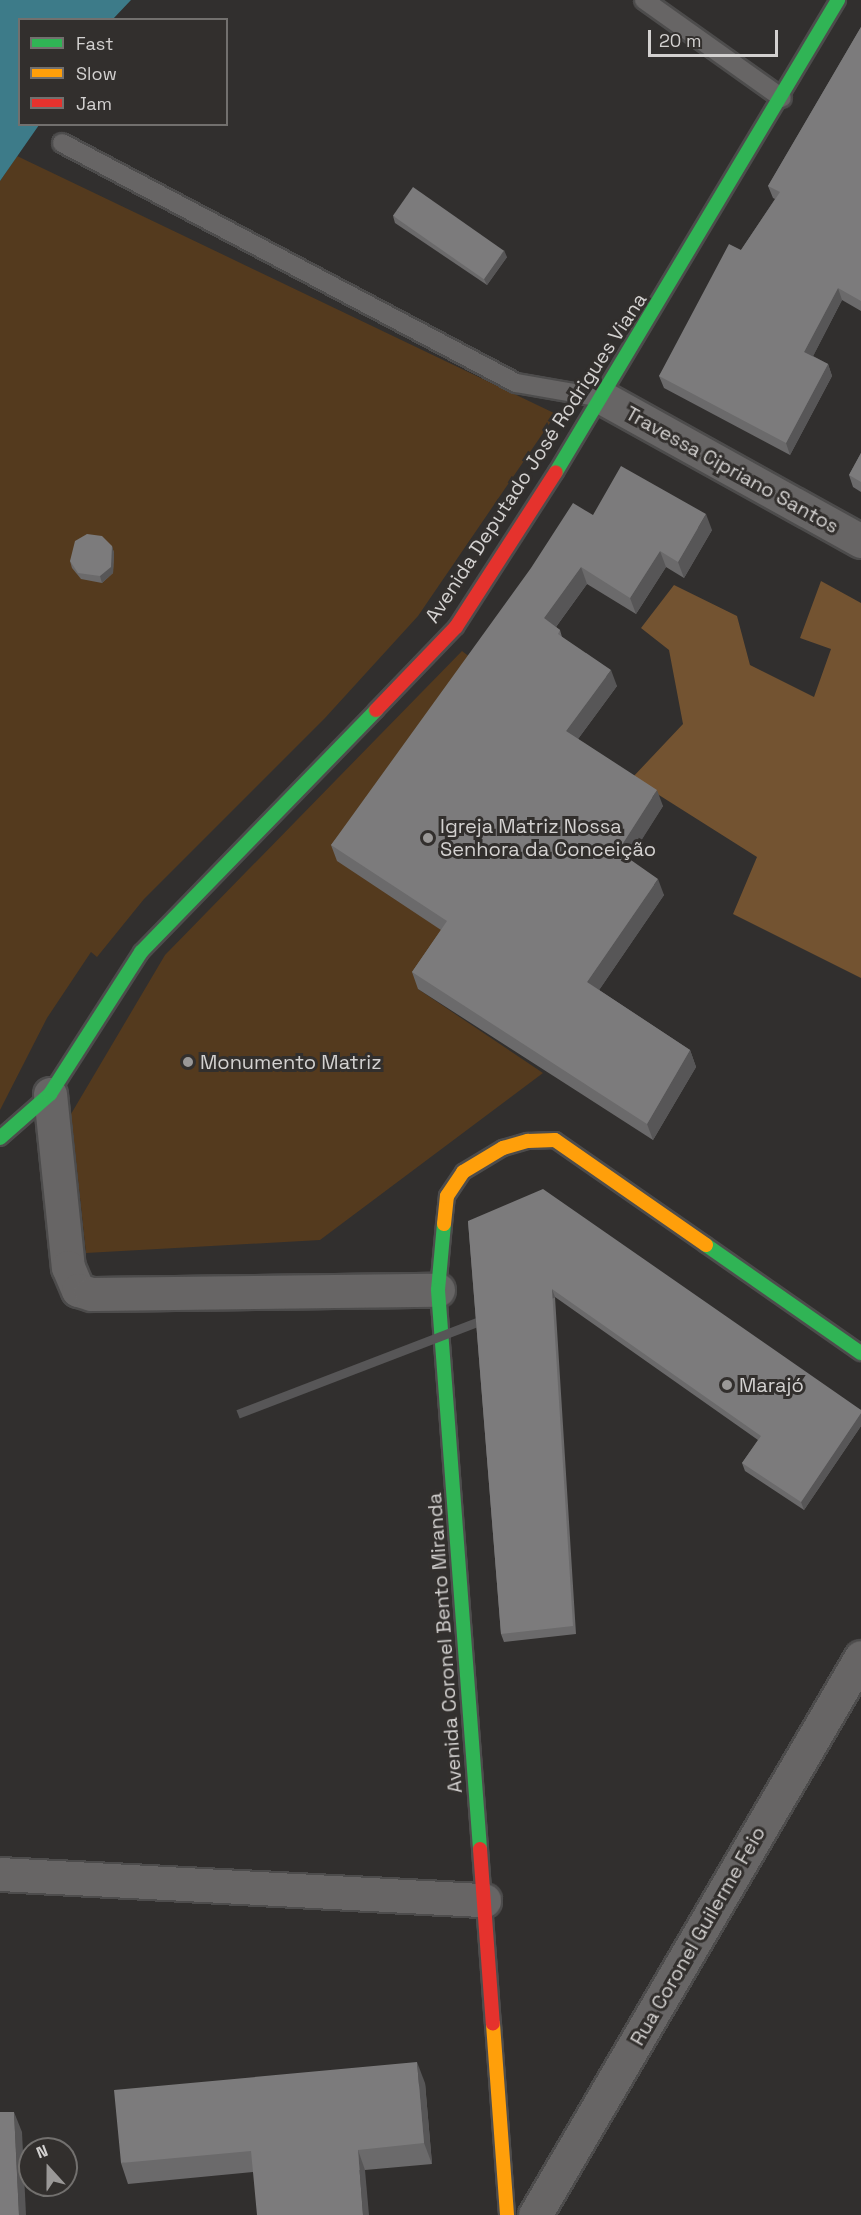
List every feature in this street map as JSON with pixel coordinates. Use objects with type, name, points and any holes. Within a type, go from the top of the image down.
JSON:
[{"type":"street","name":"Avenida Deputado José Rodrigues Viana","points":[[0,1138],[50,1094],[141,952],[456,627],[603,398],[838,0]]},
{"type":"street","name":"Travessa Cipriano Santos","points":[[603,398],[861,541]]},
{"type":"street","points":[[50,1094],[68,1267],[78,1290],[91,1294],[438,1290]]},
{"type":"street","name":"Avenida Coronel Bento Miranda","points":[[507,2215],[438,1290],[447,1196],[464,1172],[503,1148],[528,1141],[555,1140],[861,1353]]},
{"type":"street","name":"Rua Coronel Guilerme Feio","points":[[535,2215],[861,1657]]},
{"type":"street","points":[[0,1874],[484,1900]]},
{"type":"lane","points":[[644,0],[782,98]]},
{"type":"lane","points":[[62,143],[516,383],[603,398]]},
{"type":"shaded area","points":[[17,156],[556,414],[418,616],[325,718],[144,899],[97,957],[91,952],[47,1018],[0,1110],[0,181]]},
{"type":"shaded area","points":[[821,581],[861,603],[861,978],[733,914],[757,857],[632,778],[683,724],[669,650],[641,628],[674,585],[737,616],[750,665],[814,697],[831,649],[800,638]]},
{"type":"shaded area","points":[[462,651],[479,664],[454,909],[418,989],[543,1073],[320,1240],[86,1253],[71,1114],[165,955]]},
{"type":"water","points":[[0,0],[131,0],[114,18],[18,18],[18,126],[38,126],[0,181]]},
{"type":"building","points":[[861,27],[861,301],[838,288],[804,352],[828,364],[786,443],[659,376],[729,244],[741,250],[780,192],[768,186]]},
{"type":"building","points":[[413,187],[504,251],[484,279],[393,216]]},
{"type":"building","points":[[861,453],[861,482],[849,475]]},
{"type":"building","points":[[621,466],[706,514],[678,562],[660,551],[630,598],[581,567],[544,618],[560,630],[558,634],[611,670],[566,731],[657,790],[618,851],[658,879],[587,982],[690,1050],[647,1124],[412,972],[447,921],[331,845],[531,568],[573,503],[593,515]]},
{"type":"building","points":[[87,534],[102,536],[112,546],[111,567],[100,576],[78,573],[70,561],[75,541]]},
{"type":"building","points":[[543,1189],[861,1410],[861,1413],[801,1502],[742,1463],[761,1436],[552,1289],[573,1626],[501,1634],[468,1221]]},
{"type":"building","points":[[417,2062],[424,2143],[358,2150],[363,2215],[257,2215],[251,2151],[121,2163],[114,2090]]},
{"type":"building","points":[[0,2112],[14,2112],[19,2215],[0,2215]]},
{"type":"traffic: fast","points":[[556,472],[838,0]]},
{"type":"traffic: fast","points":[[0,1138],[50,1094],[141,952],[376,710]]},
{"type":"traffic: fast","points":[[444,1224],[438,1290],[480,1849]]},
{"type":"traffic: fast","points":[[706,1245],[861,1353]]},
{"type":"traffic: slow","points":[[444,1224],[447,1196],[463,1172],[503,1148],[528,1141],[555,1140],[706,1245]]},
{"type":"traffic: slow","points":[[493,2024],[507,2215]]},
{"type":"traffic: jam","points":[[376,710],[456,627],[556,472]]},
{"type":"traffic: jam","points":[[480,1849],[493,2024]]},
{"type":"place","name":"Igreja Matriz Nossa Senhora da Conceição","points":[[428,838]]},
{"type":"place","name":"Monumento Matriz","points":[[188,1062]]},
{"type":"place","name":"Marajó","points":[[727,1385]]}]
